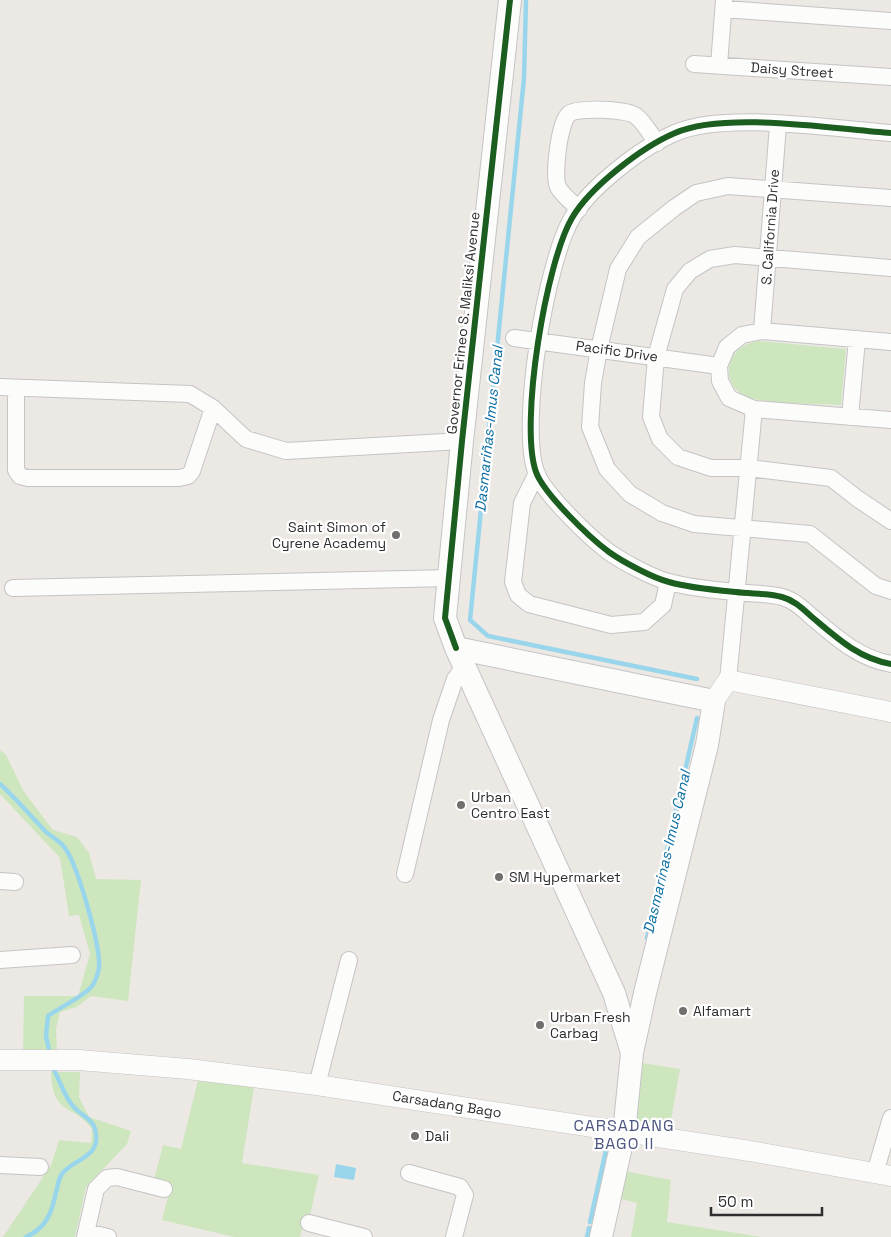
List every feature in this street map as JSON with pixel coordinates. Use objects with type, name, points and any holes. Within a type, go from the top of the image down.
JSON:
[{"type":"main road","name":"Governor Erineo S. Maliksi Avenue","points":[[510,0],[462,440],[446,618],[460,657],[614,993],[632,1053]]},
{"type":"main road","points":[[460,657],[714,702]]},
{"type":"main road","name":"Governor Erineo S. Maliksi Avenue","points":[[601,1237],[624,1133],[632,1053],[645,993],[707,745],[714,702]]},
{"type":"main road","points":[[614,993],[629,999],[645,993]]},
{"type":"street","points":[[720,66],[724,4],[891,21]]},
{"type":"street","name":"Daisy Street","points":[[694,64],[891,76]]},
{"type":"street","points":[[579,209],[559,189],[555,178],[562,126],[568,114],[580,109],[625,112],[636,115],[657,143]]},
{"type":"street","points":[[891,133],[778,124],[717,123],[676,132],[644,150],[602,183],[572,217],[556,253],[539,340],[533,399],[531,445],[537,473],[557,502],[609,552],[668,582],[738,593],[782,596],[793,602],[848,647],[863,656],[891,664]]},
{"type":"street","name":"S. California Drive","points":[[762,330],[778,124]]},
{"type":"street","points":[[891,198],[728,186],[696,193],[638,237],[618,269],[593,382],[590,427],[607,469],[630,494],[662,513],[694,524],[810,534],[876,586],[891,591]]},
{"type":"street","points":[[889,515],[858,500],[831,478],[749,468],[711,468],[678,457],[660,440],[651,417],[656,357],[675,289],[690,271],[710,259],[735,255],[767,256],[891,268]]},
{"type":"street","points":[[891,342],[762,330],[742,335],[727,347],[719,366],[720,381],[729,398],[754,409],[891,420]]},
{"type":"street","name":"Pacific Drive","points":[[514,338],[719,366]]},
{"type":"street","points":[[850,417],[857,339]]},
{"type":"street","points":[[213,408],[192,470],[188,476],[179,478],[28,478],[20,476],[16,470],[8,388],[190,394],[213,408],[246,439],[286,451],[462,440]]},
{"type":"street","points":[[714,702],[728,680],[738,593],[754,409]]},
{"type":"street","points":[[537,473],[522,504],[514,582],[518,595],[528,604],[611,625],[644,622],[664,605],[668,582]]},
{"type":"street","points":[[13,588],[450,578]]},
{"type":"street","points":[[405,874],[441,720],[455,679],[460,657]]},
{"type":"street","points":[[728,680],[891,712]]},
{"type":"street","points":[[0,960],[72,955]]},
{"type":"street","points":[[318,1085],[348,960]]},
{"type":"street","name":"Carsadang Bago","points":[[0,1060],[97,1062],[188,1069],[318,1085],[624,1133],[750,1150],[883,1174]]},
{"type":"street","points":[[883,1174],[891,1118]]},
{"type":"street","points":[[0,1180],[4,1165],[40,1167]]},
{"type":"street","points":[[409,1173],[460,1187],[463,1190],[465,1195],[454,1237]]},
{"type":"street","points":[[108,1237],[85,1234],[96,1189],[103,1180],[112,1176],[164,1189]]},
{"type":"street","points":[[309,1224],[364,1237]]},
{"type":"green space","points":[[758,341],[846,349],[841,405],[764,401],[745,396],[736,390],[729,376],[731,360],[741,347]]},
{"type":"green space","points":[[0,750],[6,755],[24,792],[53,830],[77,837],[89,853],[96,879],[141,880],[128,1001],[91,996],[77,1007],[60,1012],[56,1029],[57,1051],[23,1053],[24,996],[78,996],[90,954],[79,915],[69,916],[60,858],[0,794]]},
{"type":"green space","points":[[643,1063],[680,1069],[669,1131],[632,1125]]},
{"type":"green space","points":[[51,1072],[80,1072],[79,1097],[89,1117],[131,1131],[127,1144],[86,1187],[75,1237],[3,1237],[51,1165],[59,1140],[91,1143],[92,1129],[78,1115],[59,1103],[55,1096]]},
{"type":"green space","points":[[198,1080],[254,1087],[242,1163],[319,1175],[310,1215],[306,1215],[300,1237],[234,1237],[162,1220],[171,1185],[154,1180],[163,1145],[181,1149]]},
{"type":"green space","points":[[624,1171],[671,1180],[667,1222],[762,1237],[631,1237],[637,1203],[618,1198]]},
{"type":"water","points":[[336,1164],[356,1168],[354,1180],[334,1177]]},
{"type":"waterway","name":"Dasmariñas-Imus Canal","points":[[526,0],[524,78],[470,620],[488,636],[697,679]]},
{"type":"waterway","name":"Dasmarinas-Imus Canal","points":[[647,938],[697,718]]},
{"type":"waterway","points":[[0,784],[45,831],[65,848],[82,888],[93,926],[99,958],[99,968],[89,990],[48,1016],[46,1036],[50,1054]]},
{"type":"waterway","points":[[26,1237],[39,1229],[47,1219],[62,1174],[91,1152],[95,1146],[94,1126],[70,1102],[54,1070]]},
{"type":"waterway","name":"Dasmarinas-Imus Canal","points":[[590,1222],[608,1141]]},
{"type":"waterway","name":"Dasmarinas-Imus Canal","points":[[587,1237],[589,1228]]},
{"type":"cycle path","points":[[456,648],[445,618],[462,441],[510,0]]},
{"type":"cycle path","points":[[891,133],[780,123],[722,123],[675,133],[662,139],[618,169],[580,206],[562,240],[553,270],[538,343],[531,418],[532,449],[536,472],[541,481],[568,515],[609,552],[638,569],[669,582],[685,586],[786,598],[798,605],[830,632],[858,652],[891,664]]},
{"type":"place","name":"Saint Simon of Cyrene Academy","points":[[396,535]]},
{"type":"place","name":"Urban Centro East","points":[[461,805]]},
{"type":"place","name":"SM Hypermarket","points":[[499,877]]},
{"type":"place","name":"Alfamart","points":[[683,1011]]},
{"type":"place","name":"Urban Fresh Carbag","points":[[540,1025]]},
{"type":"place","name":"Dali","points":[[415,1136]]},
{"type":"district","name":"CARSADANG BAGO II","points":[[624,1134]]}]
